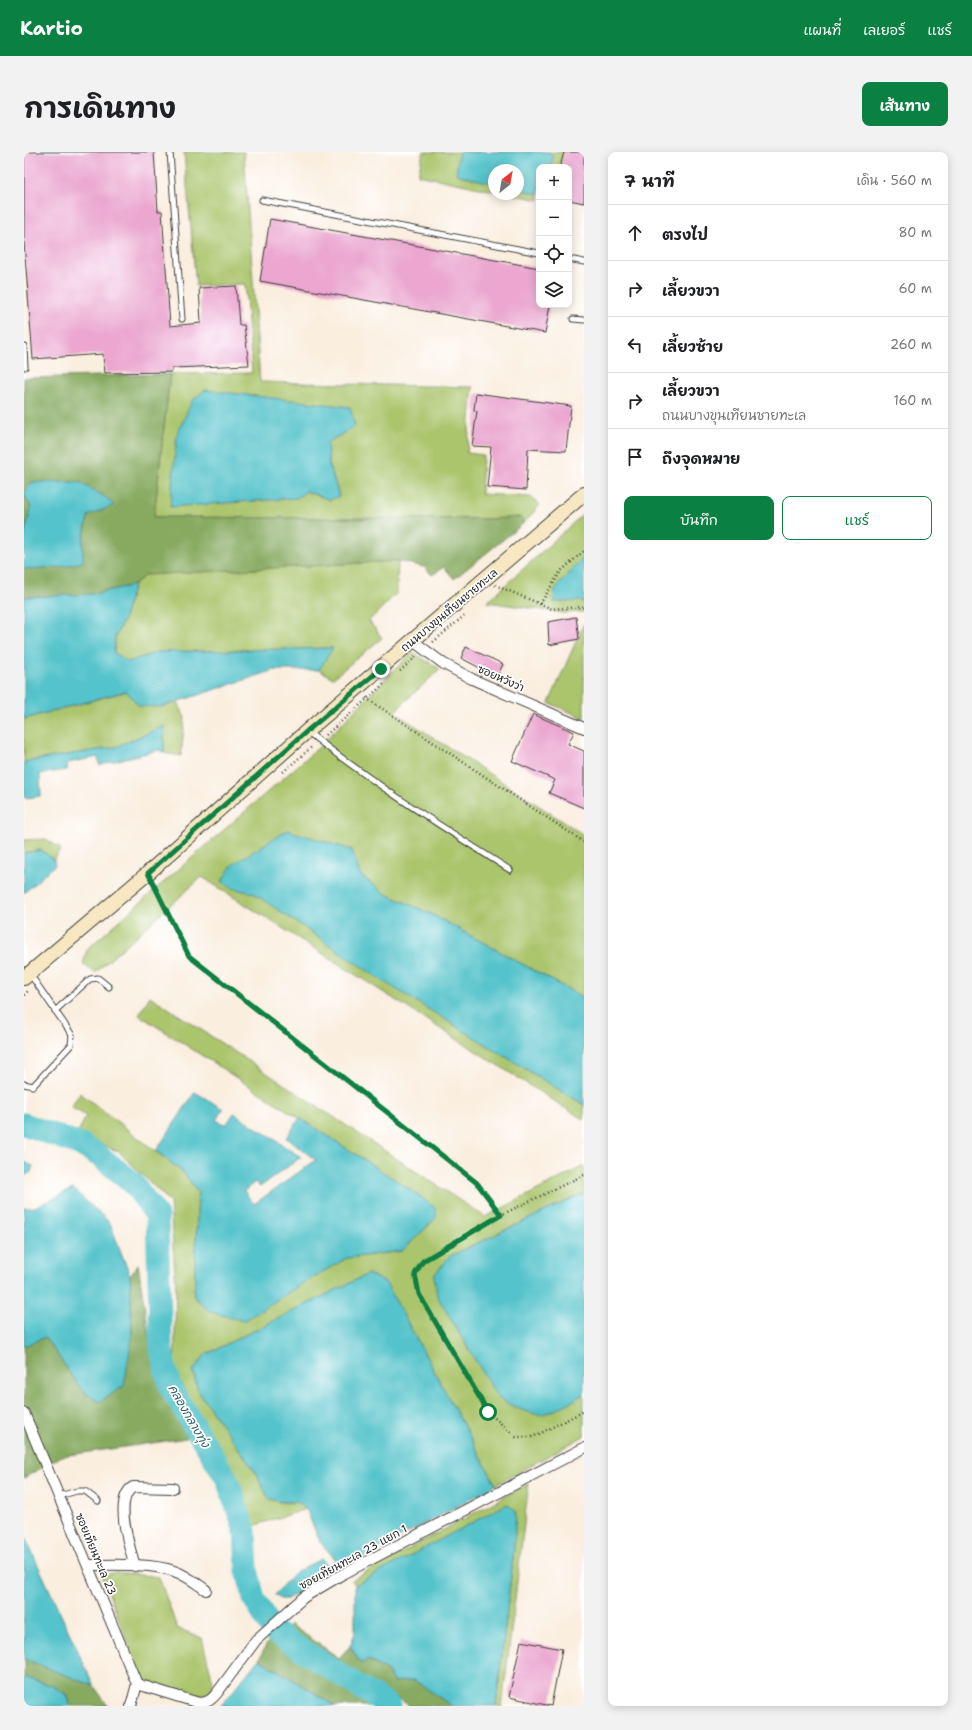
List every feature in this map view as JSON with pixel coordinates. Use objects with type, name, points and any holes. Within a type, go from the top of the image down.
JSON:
[{"type":"main road","name":"ถนนบางขุนเทียนชายทะเล","points":[[28,976],[148,873],[354,691],[413,641],[488,586],[584,494]]},
{"type":"street","name":"ซอยหวังว่า","points":[[413,641],[444,664],[472,679],[584,728]]},
{"type":"street","name":"ซอยเทียนทะเล 23","points":[[24,1413],[137,1684]]},
{"type":"street","name":"ซอยเทียนทะเล 23 แยก 1","points":[[137,1684],[199,1704],[211,1700],[256,1640],[304,1597],[341,1575],[584,1448]]},
{"type":"street","points":[[135,1566],[124,1520],[126,1495],[133,1488],[173,1488]]},
{"type":"street","points":[[88,1565],[135,1566],[174,1571],[206,1590]]},
{"type":"street","points":[[131,1706],[137,1684]]},
{"type":"lane","points":[[170,152],[182,319]]},
{"type":"lane","points":[[262,200],[536,252]]},
{"type":"lane","points":[[572,260],[584,262]]},
{"type":"lane","points":[[573,319],[584,320]]},
{"type":"lane","points":[[24,346],[25,367]]},
{"type":"lane","points":[[307,731],[339,757],[424,815],[510,870]]},
{"type":"lane","points":[[24,1084],[33,1086],[73,1041],[72,1035],[55,1010],[28,976]]},
{"type":"lane","points":[[55,1010],[90,979],[98,978],[109,987]]},
{"type":"lane","points":[[59,1496],[77,1491],[85,1491],[98,1501]]},
{"type":"path","points":[[540,604],[561,571],[584,551]]},
{"type":"path","points":[[488,586],[498,586],[504,581]]},
{"type":"path","points":[[488,586],[498,586],[552,608],[584,607]]},
{"type":"path","points":[[395,675],[467,613]]},
{"type":"path","points":[[278,776],[389,680]]},
{"type":"path","points":[[354,691],[584,842]]},
{"type":"path","points":[[147,888],[153,883],[189,956],[477,1183],[501,1215]]},
{"type":"path","points":[[24,995],[28,976]]},
{"type":"path","points":[[584,1175],[501,1215],[423,1261],[415,1274],[419,1294],[488,1412],[516,1437],[533,1437],[584,1411]]},
{"type":"green space","points":[[184,152],[244,152],[260,382],[473,387],[467,453],[483,455],[481,494],[531,497],[540,505],[524,523],[520,517],[493,519],[154,517],[170,374],[252,373],[245,284],[196,286]],"holes":[[[332,404],[355,426],[326,443],[329,464],[339,496],[330,500],[306,491]]]},
{"type":"green space","points":[[423,152],[580,152],[571,164],[536,164],[536,199],[524,197],[524,164],[488,164],[488,190],[418,175]]},
{"type":"green space","points":[[170,374],[154,517],[493,519],[520,517],[524,523],[454,579],[444,567],[432,575],[424,567],[398,561],[145,575],[134,585],[93,594],[24,597],[24,569],[82,562],[83,540],[88,516],[79,482],[32,482],[24,493],[24,378]]},
{"type":"green space","points":[[24,493],[31,508],[24,537]]},
{"type":"green space","points":[[584,513],[584,557],[554,602],[584,601],[584,612],[564,613],[487,602]]},
{"type":"green space","points":[[398,561],[397,593],[369,621],[382,638],[333,678],[319,670],[332,648],[158,652],[128,662],[114,653],[115,637],[123,621],[134,585],[145,575]]},
{"type":"green space","points":[[584,623],[584,718],[549,703]]},
{"type":"green space","points":[[412,652],[440,669],[394,712],[584,835],[584,998],[433,915],[386,894],[360,875],[231,888],[253,893],[584,1105],[584,1120],[202,877],[95,973],[83,964],[87,949],[318,748]]},
{"type":"green space","points":[[127,691],[161,707],[178,702],[185,718],[181,756],[164,753],[164,727],[116,747],[24,762],[24,719]]},
{"type":"green space","points":[[46,839],[61,849],[54,860],[41,850],[24,853],[24,840]]},
{"type":"green space","points":[[150,996],[485,1217],[584,1166],[584,1193],[450,1256],[567,1403],[584,1394],[584,1436],[496,1485],[386,1283],[368,1274],[205,1355],[193,1371],[198,1391],[256,1473],[269,1499],[281,1502],[298,1502],[306,1509],[250,1527],[240,1491],[174,1371],[176,1290],[170,1202],[119,1152],[78,1133],[86,1116],[71,1107],[80,1093],[184,1173],[198,1192],[194,1297],[305,1282],[347,1258],[402,1251],[420,1196],[139,1015]]},
{"type":"green space","points":[[138,1264],[152,1354],[184,1427],[187,1438],[62,1456],[24,1478],[24,1346],[45,1337],[82,1390],[132,1338],[130,1276]]},
{"type":"green space","points":[[529,1483],[502,1706],[496,1706],[514,1549],[355,1585],[352,1580]]},
{"type":"green space","points":[[116,1572],[159,1577],[177,1628],[202,1638],[213,1682],[210,1694],[193,1696],[142,1679],[102,1576]]},
{"type":"green space","points":[[290,1624],[339,1658],[350,1646],[361,1664],[367,1659],[388,1672],[393,1682],[414,1680],[452,1706],[410,1706],[288,1632]]},
{"type":"green space","points":[[274,1641],[292,1650],[379,1706],[335,1706],[259,1659],[267,1643]]},
{"type":"green space","points":[[24,1659],[94,1686],[108,1706],[70,1706],[68,1695],[53,1686],[24,1677]]},
{"type":"water","points":[[459,152],[547,152],[553,156],[552,164],[536,164],[536,194],[524,190],[524,164],[488,164],[488,182],[456,174]]},
{"type":"water","points":[[205,390],[350,407],[355,426],[327,443],[329,464],[339,496],[330,500],[306,491],[297,498],[170,507],[177,434],[192,401]]},
{"type":"water","points":[[32,482],[79,482],[105,497],[114,505],[88,516],[83,540],[83,562],[62,567],[24,569],[24,537],[31,508],[24,493]]},
{"type":"water","points":[[584,557],[584,601],[554,602],[555,589]]},
{"type":"water","points":[[134,585],[123,621],[115,637],[114,653],[128,662],[158,652],[333,648],[319,670],[275,670],[161,707],[139,706],[126,691],[24,719],[24,597],[93,594]]},
{"type":"water","points":[[164,726],[164,753],[159,750],[99,765],[98,757],[68,763],[67,770],[40,774],[41,796],[25,798],[24,762],[116,747]]},
{"type":"water","points":[[287,830],[352,850],[360,875],[386,894],[433,915],[584,998],[584,1105],[381,980],[253,893],[231,888],[222,881],[232,865]]},
{"type":"water","points":[[41,850],[54,860],[55,865],[24,893],[24,853]]},
{"type":"water","points":[[195,1092],[223,1109],[216,1120],[226,1125],[234,1113],[301,1157],[260,1187],[255,1182],[244,1191],[254,1204],[316,1160],[286,1138],[300,1118],[420,1196],[436,1209],[436,1218],[402,1251],[347,1258],[305,1282],[244,1321],[210,1312],[194,1297],[198,1192],[184,1173],[156,1151]]},
{"type":"water","points":[[24,1162],[33,1166],[31,1172],[24,1176]]},
{"type":"water","points":[[73,1189],[110,1223],[130,1276],[132,1338],[124,1386],[99,1402],[82,1390],[45,1337],[24,1346],[24,1208],[35,1207]]},
{"type":"water","points":[[584,1193],[584,1394],[547,1413],[532,1413],[513,1406],[498,1398],[437,1296],[434,1275],[450,1256]]},
{"type":"water","points":[[368,1274],[386,1283],[496,1485],[343,1568],[320,1542],[306,1509],[298,1502],[281,1502],[269,1499],[256,1473],[198,1391],[193,1371],[205,1355]]},
{"type":"water","points":[[507,1504],[516,1511],[514,1549],[496,1706],[452,1706],[414,1680],[393,1682],[388,1672],[368,1659],[361,1664],[350,1646],[355,1633],[355,1585]]},
{"type":"water","points":[[24,1535],[94,1686],[24,1659]]},
{"type":"water","points":[[322,1559],[330,1568],[325,1576],[287,1599],[280,1599],[275,1595],[296,1573]]},
{"type":"water","points":[[259,1659],[335,1706],[221,1706]]},
{"type":"water","points":[[24,1677],[53,1686],[68,1696],[70,1706],[24,1706]]},
{"type":"building","points":[[24,152],[154,152],[158,211],[162,211],[170,326],[201,323],[199,288],[236,286],[239,325],[244,325],[249,365],[172,368],[172,372],[105,373],[103,354],[33,359],[24,242]]},
{"type":"building","points":[[564,152],[584,152],[584,203],[572,201],[572,164],[561,164]]},
{"type":"building","points":[[270,219],[536,267],[536,308],[549,308],[545,333],[260,281]]},
{"type":"building","points":[[476,393],[571,406],[566,451],[528,449],[526,490],[487,487],[491,447],[472,446],[477,411],[474,410]]},
{"type":"building","points":[[576,617],[579,639],[549,645],[548,622]]},
{"type":"building","points":[[466,647],[503,664],[497,677],[461,658]]},
{"type":"building","points":[[533,714],[574,732],[568,744],[584,751],[584,808],[549,793],[555,780],[512,761]]},
{"type":"building","points":[[521,1641],[562,1649],[551,1706],[509,1697]]},
{"type":"waterway","name":"คลองกลางทุ่ง","points":[[24,1124],[81,1145],[98,1155],[132,1182],[157,1216],[161,1348],[166,1372],[171,1389],[227,1479],[245,1531],[247,1570],[254,1599],[273,1631],[389,1706]]},
{"type":"route","points":[[381,669],[307,731],[224,807],[148,873],[189,956],[477,1183],[501,1215],[423,1261],[415,1274],[419,1294],[488,1412]]}]
